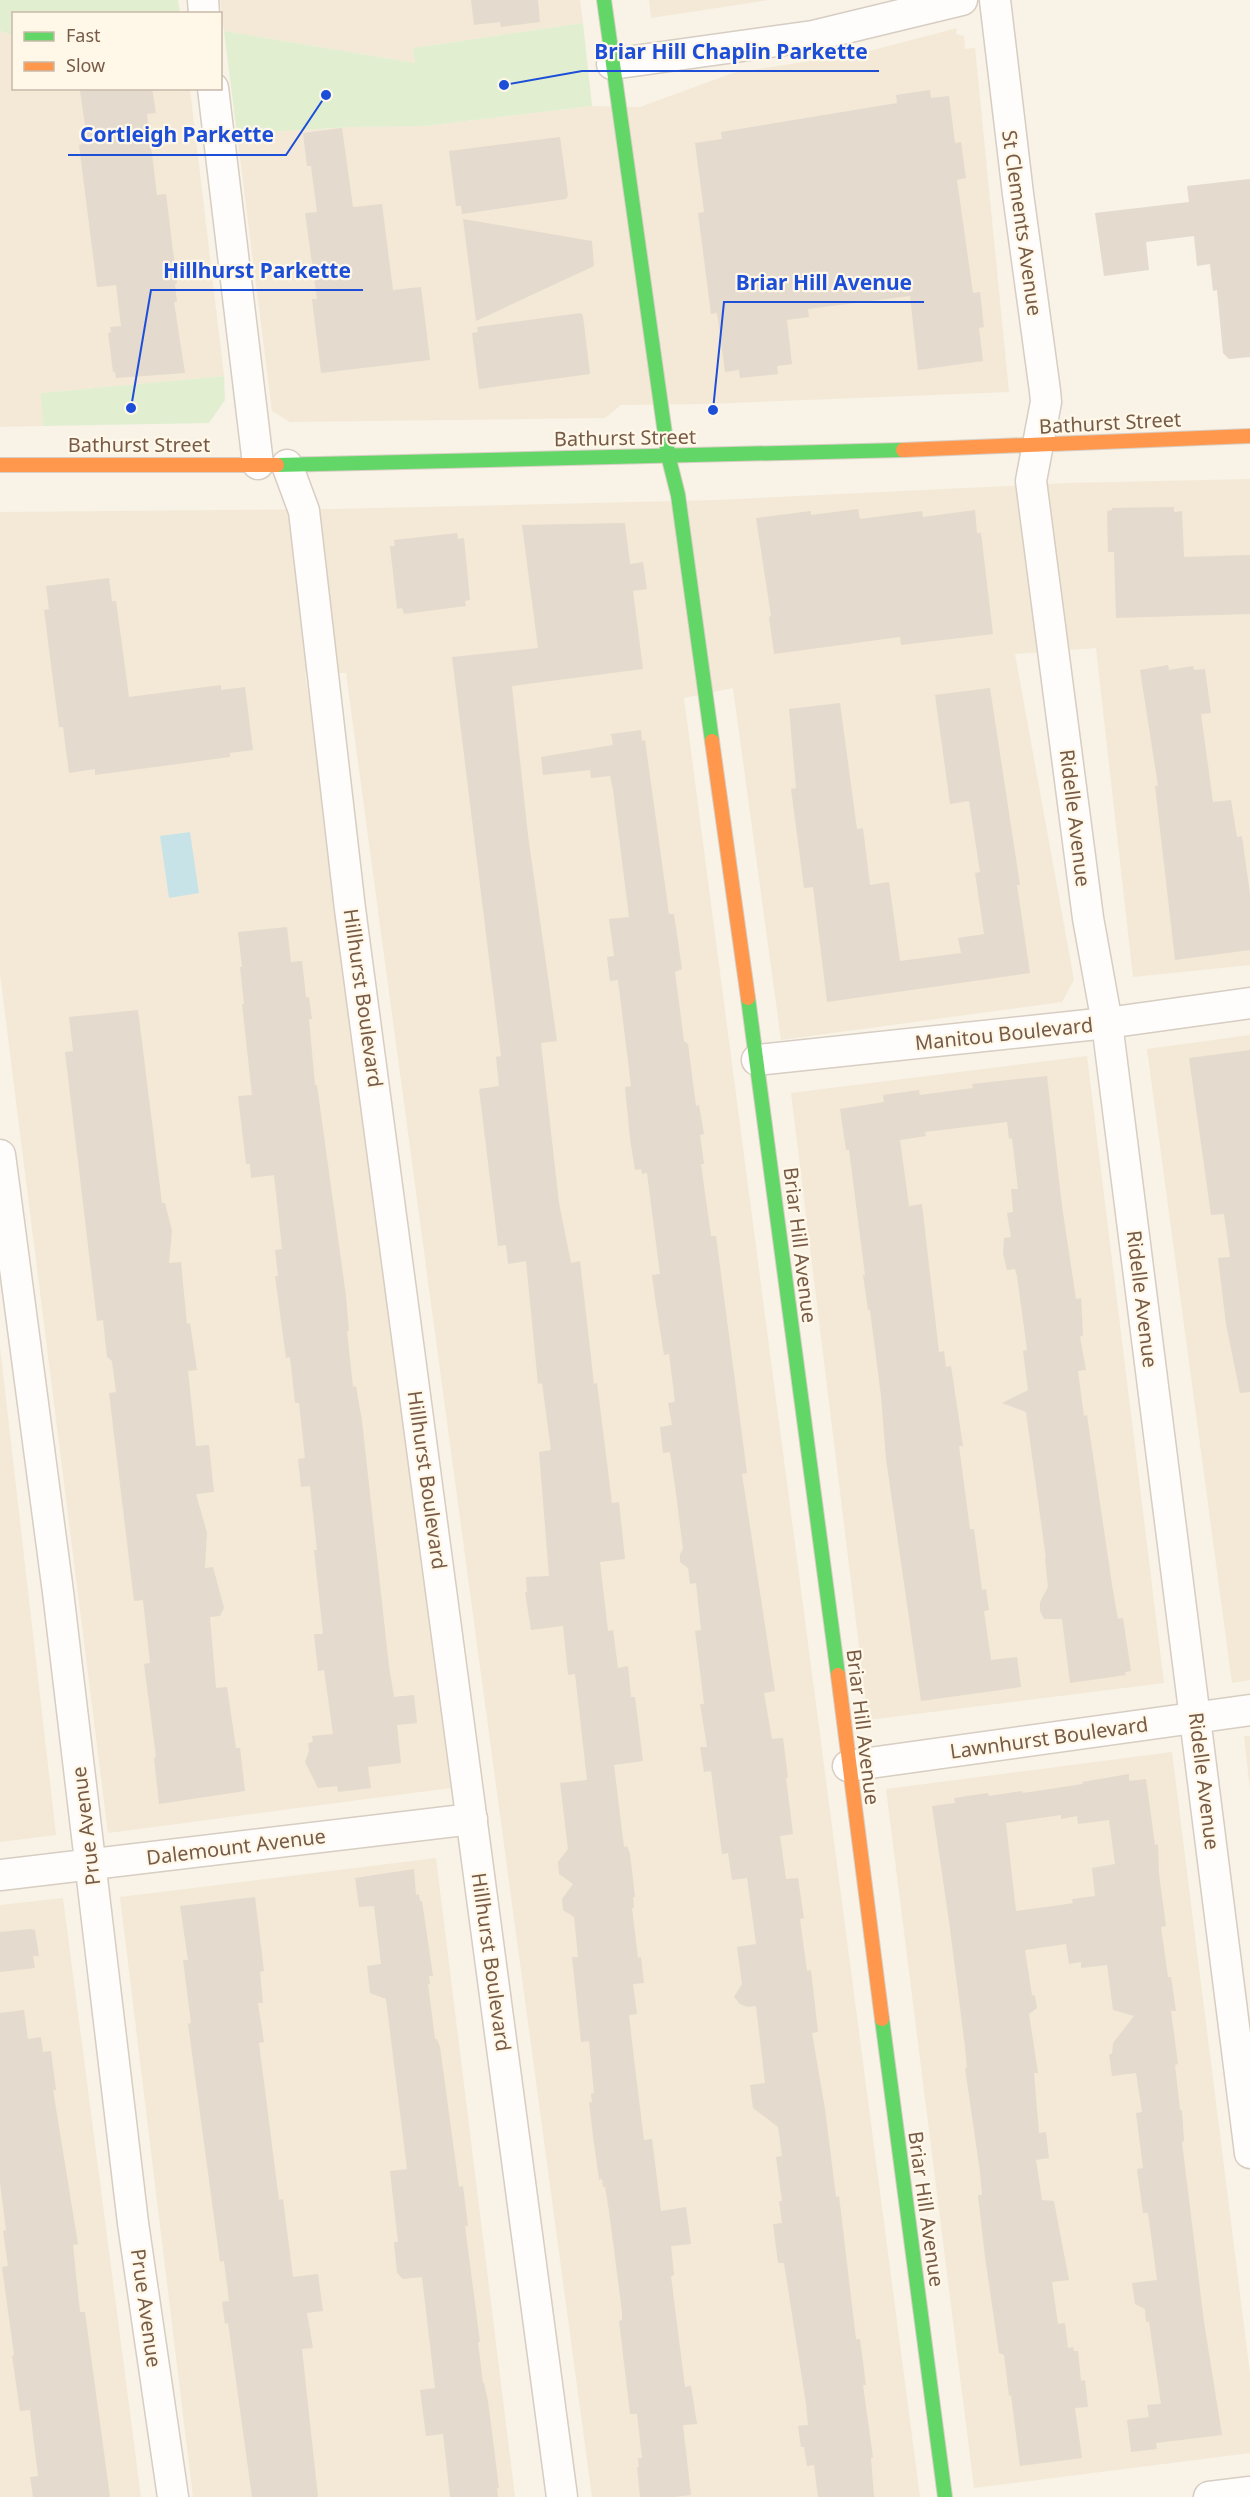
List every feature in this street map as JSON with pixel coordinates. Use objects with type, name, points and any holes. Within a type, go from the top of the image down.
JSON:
[{"type":"street","name":"Briar Hill Avenue","points":[[604,0],[668,456],[678,495],[757,1060],[945,2497]]},
{"type":"street","points":[[612,64],[813,36],[962,0]]},
{"type":"street","name":"St Clements Avenue","points":[[995,0],[1016,182],[1045,390],[1046,402],[1037,446]]},
{"type":"street","name":"Hillhurst Boulevard","points":[[213,90],[273,464],[304,511],[350,909],[562,2497]]},
{"type":"street","name":"Bathurst Street","points":[[0,465],[273,464],[668,456],[1037,446],[1250,436]]},
{"type":"street","name":"Ridelle Avenue","points":[[1037,446],[1031,481],[1087,906],[1107,1023],[1247,2099],[1250,2153]]},
{"type":"street","name":"Manitou Boulevard","points":[[757,1060],[1107,1023],[1250,1003]]},
{"type":"street","name":"Prue Avenue","points":[[0,1155],[91,1865],[133,2223],[173,2497]]},
{"type":"street","name":"Lawnhurst Boulevard","points":[[848,1766],[1250,1710]]},
{"type":"street","name":"Dalemount Avenue","points":[[0,1875],[472,1819]]},
{"type":"street","points":[[1209,2497],[1250,2492]]},
{"type":"shaded area","points":[[220,0],[580,0],[583,23],[413,48],[415,63],[224,31]]},
{"type":"shaded area","points":[[649,0],[769,0],[651,18]]},
{"type":"shaded area","points":[[957,28],[956,34],[964,36],[965,49],[975,48],[1009,392],[707,404],[621,405],[605,418],[290,422],[272,411],[237,134],[352,127],[425,126],[592,106],[640,107],[733,73],[862,53]]},
{"type":"shaded area","points":[[0,31],[12,35],[12,90],[190,90],[224,376],[42,393],[43,426],[0,427]]},
{"type":"shaded area","points":[[1250,479],[1250,965],[1133,977],[1096,648],[1015,654],[1074,980],[1062,1002],[781,1040],[733,688],[684,698],[920,2497],[592,2497],[346,673],[305,673],[338,897],[451,1788],[108,1833],[0,974],[0,512],[335,509],[717,500],[1068,483]]},
{"type":"shaded area","points":[[1250,1035],[1250,1680],[1232,1683],[1147,1049]]},
{"type":"shaded area","points":[[1087,1056],[1164,1683],[868,1720],[791,1093]]},
{"type":"shaded area","points":[[0,1347],[56,1835],[0,1842]]},
{"type":"shaded area","points":[[1244,1736],[1250,1736],[1250,1790]]},
{"type":"shaded area","points":[[1172,1752],[1250,2374],[1250,2453],[974,2488],[886,1789]]},
{"type":"shaded area","points":[[436,1858],[515,2497],[193,2497],[120,1897]]},
{"type":"shaded area","points":[[63,1898],[141,2497],[0,2497],[0,1905]]},
{"type":"green space","points":[[0,0],[178,0],[180,12],[12,12],[12,35],[0,31]]},
{"type":"green space","points":[[583,23],[592,106],[425,126],[352,127],[237,134],[224,31],[415,63],[413,48]]},
{"type":"green space","points":[[224,376],[225,400],[209,423],[43,426],[41,393]]},
{"type":"water","points":[[190,832],[199,893],[169,898],[160,836]]},
{"type":"building","points":[[471,0],[538,0],[540,22],[501,27],[500,22],[474,25]]},
{"type":"building","points":[[152,90],[156,113],[147,114],[157,195],[166,194],[177,283],[175,284],[177,302],[174,302],[185,373],[116,378],[113,372],[108,333],[111,332],[110,327],[121,326],[116,285],[97,287],[79,145],[82,144],[81,140],[87,139],[80,91]]},
{"type":"building","points":[[930,90],[931,98],[949,96],[955,143],[961,142],[966,178],[957,180],[973,293],[980,292],[984,327],[979,328],[983,361],[918,370],[910,296],[808,309],[809,317],[787,320],[792,364],[777,366],[778,374],[740,378],[739,370],[725,372],[717,313],[711,314],[698,213],[704,212],[695,143],[722,139],[721,132],[897,103],[896,95]]},
{"type":"building","points":[[342,128],[353,207],[382,204],[393,290],[421,287],[430,360],[321,373],[312,299],[317,299],[305,213],[317,212],[311,166],[307,166],[303,133]]},
{"type":"building","points":[[560,137],[568,195],[566,199],[462,214],[461,206],[456,206],[449,151]]},
{"type":"building","points":[[1250,179],[1250,357],[1229,359],[1223,353],[1217,290],[1213,291],[1210,264],[1197,266],[1194,236],[1146,242],[1149,270],[1104,276],[1095,213],[1189,202],[1187,186]]},
{"type":"building","points":[[463,219],[592,241],[594,266],[476,321]]},
{"type":"building","points":[[581,313],[590,374],[479,389],[472,333],[478,332],[477,327]]},
{"type":"building","points":[[1174,507],[1174,512],[1182,511],[1184,557],[1250,555],[1250,614],[1116,618],[1114,552],[1108,552],[1107,511],[1112,508]]},
{"type":"building","points":[[858,509],[860,519],[922,511],[923,517],[975,510],[977,533],[981,533],[993,634],[901,645],[900,637],[774,654],[769,617],[771,616],[756,518],[811,511],[811,515]]},
{"type":"building","points":[[625,523],[630,564],[643,562],[647,589],[633,591],[643,669],[512,686],[528,835],[557,1041],[541,1043],[559,1203],[571,1263],[580,1261],[594,1384],[597,1383],[612,1503],[619,1502],[625,1559],[600,1562],[608,1631],[613,1630],[618,1668],[628,1666],[631,1697],[635,1697],[643,1761],[614,1765],[624,1847],[627,1846],[630,1854],[635,1897],[633,1897],[634,1908],[632,1908],[638,1958],[641,1957],[644,1983],[633,1984],[637,2014],[629,2015],[634,2059],[644,2140],[652,2139],[661,2211],[686,2207],[691,2244],[671,2246],[674,2275],[671,2276],[685,2387],[691,2386],[697,2424],[683,2425],[691,2495],[674,2497],[640,2497],[637,2467],[639,2467],[638,2458],[642,2458],[637,2414],[630,2414],[619,2321],[622,2320],[622,2312],[609,2211],[605,2187],[603,2187],[602,2179],[599,2180],[589,2102],[592,2102],[591,2094],[594,2093],[589,2041],[581,2042],[572,1957],[578,1957],[574,1917],[563,1910],[562,1899],[573,1884],[559,1874],[558,1862],[568,1849],[560,1783],[587,1780],[575,1674],[568,1675],[563,1626],[531,1630],[525,1592],[527,1592],[526,1577],[549,1576],[539,1452],[551,1450],[542,1383],[538,1384],[526,1261],[508,1264],[506,1245],[498,1246],[479,1089],[499,1086],[496,1057],[501,1056],[452,657],[538,648],[522,525]]},
{"type":"building","points":[[457,533],[458,539],[464,538],[470,600],[465,601],[466,606],[404,614],[402,608],[397,609],[390,546],[395,546],[394,540]]},
{"type":"building","points":[[109,578],[112,601],[116,601],[129,697],[221,685],[221,690],[245,687],[253,750],[230,753],[230,757],[95,775],[95,769],[69,773],[63,727],[59,727],[44,610],[49,609],[46,586]]},
{"type":"building","points":[[1168,665],[1169,670],[1193,666],[1194,670],[1205,669],[1211,713],[1201,714],[1213,802],[1231,800],[1237,837],[1242,836],[1250,894],[1250,950],[1175,960],[1155,786],[1158,786],[1140,670]]},
{"type":"building","points":[[990,688],[1020,885],[1017,885],[1030,973],[827,1002],[813,887],[804,888],[791,789],[796,788],[789,709],[840,703],[857,829],[863,828],[870,885],[889,882],[900,961],[961,953],[958,938],[984,934],[975,873],[980,872],[969,801],[950,804],[935,695]]},
{"type":"building","points":[[641,730],[642,741],[645,740],[669,914],[674,914],[682,969],[675,972],[684,1041],[688,1044],[696,1106],[699,1105],[704,1134],[700,1135],[704,1164],[701,1164],[711,1236],[716,1236],[747,1473],[742,1474],[775,1691],[764,1693],[772,1739],[783,1738],[788,1778],[786,1778],[793,1834],[780,1836],[786,1879],[798,1878],[804,1918],[800,1919],[807,1971],[811,1970],[818,2032],[812,2033],[825,2109],[836,2197],[839,2196],[856,2339],[860,2339],[866,2385],[863,2385],[873,2457],[871,2458],[874,2497],[818,2497],[814,2465],[807,2466],[804,2447],[801,2447],[798,2426],[808,2425],[806,2404],[784,2263],[778,2263],[773,2224],[782,2223],[779,2201],[782,2201],[776,2157],[782,2156],[778,2127],[753,2108],[750,2085],[765,2083],[756,2006],[748,2007],[740,2004],[734,1997],[742,1984],[737,1947],[756,1944],[747,1878],[732,1880],[728,1853],[722,1854],[711,1771],[704,1772],[700,1747],[707,1747],[700,1704],[704,1704],[695,1631],[701,1630],[696,1583],[690,1584],[688,1568],[680,1562],[683,1549],[670,1452],[663,1453],[660,1427],[672,1425],[668,1403],[675,1402],[669,1354],[664,1355],[652,1275],[660,1274],[647,1173],[642,1174],[641,1169],[635,1170],[630,1139],[625,1087],[631,1086],[618,980],[610,981],[607,957],[614,956],[609,919],[629,917],[613,790],[610,776],[591,778],[590,770],[543,775],[541,757],[613,745],[611,734]]},
{"type":"building","points":[[287,927],[291,962],[302,961],[306,997],[309,997],[315,1085],[317,1085],[346,1296],[353,1387],[356,1386],[362,1421],[394,1697],[414,1695],[417,1723],[397,1725],[401,1763],[368,1767],[371,1788],[338,1792],[337,1786],[318,1788],[305,1762],[309,1751],[308,1743],[313,1742],[312,1736],[333,1734],[324,1670],[318,1671],[314,1634],[323,1634],[314,1550],[317,1550],[310,1486],[301,1487],[298,1459],[305,1458],[299,1403],[295,1403],[290,1357],[286,1358],[275,1276],[278,1276],[275,1250],[282,1249],[274,1175],[251,1178],[250,1164],[246,1164],[238,1096],[252,1095],[242,1004],[244,1004],[240,967],[242,967],[238,932]]},
{"type":"building","points":[[138,1010],[162,1203],[165,1203],[172,1231],[169,1263],[181,1262],[187,1324],[190,1323],[197,1370],[188,1371],[196,1446],[209,1445],[214,1492],[196,1494],[207,1533],[205,1568],[213,1567],[224,1608],[220,1616],[210,1617],[216,1688],[227,1687],[236,1748],[240,1748],[245,1791],[159,1804],[154,1758],[156,1757],[144,1664],[150,1663],[143,1600],[134,1601],[109,1393],[116,1392],[112,1361],[107,1357],[103,1320],[97,1321],[65,1052],[73,1051],[69,1017]]},
{"type":"building","points":[[1250,1050],[1250,1392],[1240,1393],[1226,1324],[1218,1258],[1230,1257],[1224,1214],[1211,1215],[1189,1058]]},
{"type":"building","points":[[1047,1076],[1062,1206],[1076,1299],[1081,1298],[1083,1335],[1080,1337],[1086,1370],[1078,1371],[1084,1416],[1087,1415],[1118,1619],[1123,1618],[1131,1671],[1125,1672],[1126,1675],[1070,1683],[1062,1619],[1044,1619],[1040,1611],[1040,1602],[1048,1587],[1026,1412],[1002,1403],[1028,1390],[1023,1351],[1027,1350],[1017,1276],[1015,1269],[1007,1270],[1003,1254],[1004,1238],[1011,1237],[1007,1213],[1013,1212],[1011,1189],[1018,1189],[1012,1138],[1009,1139],[1007,1122],[925,1132],[926,1136],[900,1140],[909,1206],[922,1204],[939,1352],[944,1351],[946,1367],[951,1366],[963,1446],[959,1446],[970,1529],[974,1529],[982,1590],[986,1589],[989,1610],[984,1611],[991,1660],[1017,1657],[1021,1687],[921,1701],[886,1459],[881,1396],[863,1275],[865,1275],[849,1150],[846,1150],[840,1109],[884,1102],[883,1095],[919,1090],[920,1095],[973,1088],[972,1084]]},
{"type":"building","points":[[1129,1774],[1129,1781],[1146,1779],[1155,1845],[1158,1844],[1159,1874],[1166,1926],[1161,1927],[1168,1977],[1171,1977],[1176,2011],[1171,2011],[1178,2064],[1175,2065],[1180,2110],[1182,2110],[1184,2141],[1182,2142],[1204,2322],[1222,2435],[1156,2443],[1157,2449],[1131,2452],[1127,2420],[1149,2417],[1147,2405],[1161,2404],[1149,2322],[1146,2322],[1145,2309],[1135,2304],[1132,2283],[1157,2280],[1148,2213],[1143,2213],[1137,2169],[1143,2168],[1136,2113],[1142,2112],[1136,2073],[1112,2076],[1109,2054],[1112,2054],[1113,2043],[1134,2016],[1113,2010],[1107,1965],[1081,1968],[1081,1962],[1069,1964],[1066,1944],[1025,1950],[1032,1995],[1035,1996],[1037,2008],[1029,2014],[1038,2073],[1034,2073],[1039,2133],[1046,2132],[1049,2158],[1036,2160],[1042,2200],[1054,2201],[1069,2280],[1052,2282],[1058,2324],[1065,2323],[1068,2348],[1073,2347],[1074,2351],[1078,2351],[1081,2381],[1085,2380],[1088,2407],[1075,2408],[1082,2458],[1020,2466],[1011,2395],[1009,2396],[1004,2355],[999,2353],[985,2257],[978,2195],[982,2195],[980,2172],[965,2068],[967,2068],[965,2047],[949,1921],[932,1806],[955,1803],[954,1798],[988,1793],[989,1796],[1022,1791],[1023,1793],[1083,1784],[1082,1782]],"holes":[[[1061,1815],[1061,1819],[1077,1816],[1078,1824],[1109,1820],[1115,1864],[1092,1868],[1095,1896],[1072,1899],[1073,1903],[1016,1911],[1006,1823]]]},
{"type":"building","points":[[414,1869],[416,1895],[419,1894],[420,1901],[422,1901],[433,1976],[429,1976],[430,1984],[428,1984],[435,2039],[440,2047],[459,2187],[463,2186],[468,2226],[465,2226],[480,2342],[478,2342],[483,2383],[488,2401],[499,2488],[497,2488],[498,2497],[450,2497],[443,2434],[426,2436],[420,2390],[435,2388],[422,2277],[403,2279],[397,2273],[394,2242],[398,2242],[390,2171],[407,2169],[386,1999],[370,1993],[367,1966],[381,1964],[374,1906],[359,1907],[355,1878]]},
{"type":"building","points":[[255,1897],[264,1971],[260,1972],[263,2003],[258,2003],[264,2042],[259,2043],[279,2200],[283,2199],[293,2277],[318,2274],[323,2311],[307,2313],[313,2348],[302,2349],[318,2497],[252,2497],[228,2323],[225,2324],[222,2302],[229,2301],[224,2261],[220,2262],[188,2024],[191,2023],[183,1960],[188,1960],[180,1906]]},
{"type":"building","points":[[35,1930],[39,1956],[33,1956],[35,1968],[0,1972],[0,1932]]},
{"type":"building","points":[[24,2010],[28,2039],[41,2037],[43,2052],[51,2051],[56,2090],[53,2090],[78,2244],[73,2245],[80,2312],[85,2312],[110,2497],[33,2497],[30,2477],[38,2476],[30,2410],[20,2411],[12,2356],[14,2355],[2,2267],[8,2266],[0,2182],[0,2013]]},
{"type":"traffic: fast","points":[[604,0],[668,455],[678,495],[712,741]]},
{"type":"traffic: fast","points":[[277,465],[903,450]]},
{"type":"traffic: fast","points":[[748,998],[838,1675]]},
{"type":"traffic: fast","points":[[882,2019],[945,2497]]},
{"type":"traffic: slow","points":[[903,450],[1250,436]]},
{"type":"traffic: slow","points":[[0,465],[277,465]]},
{"type":"traffic: slow","points":[[712,741],[748,998]]},
{"type":"traffic: slow","points":[[838,1675],[882,2019]]},
{"type":"place","name":"Briar Hill Chaplin Parkette","points":[[504,85]]},
{"type":"place","name":"Cortleigh Parkette","points":[[326,95]]},
{"type":"place","name":"Hillhurst Parkette","points":[[131,408]]},
{"type":"place","name":"Briar Hill Avenue","points":[[713,410]]}]
